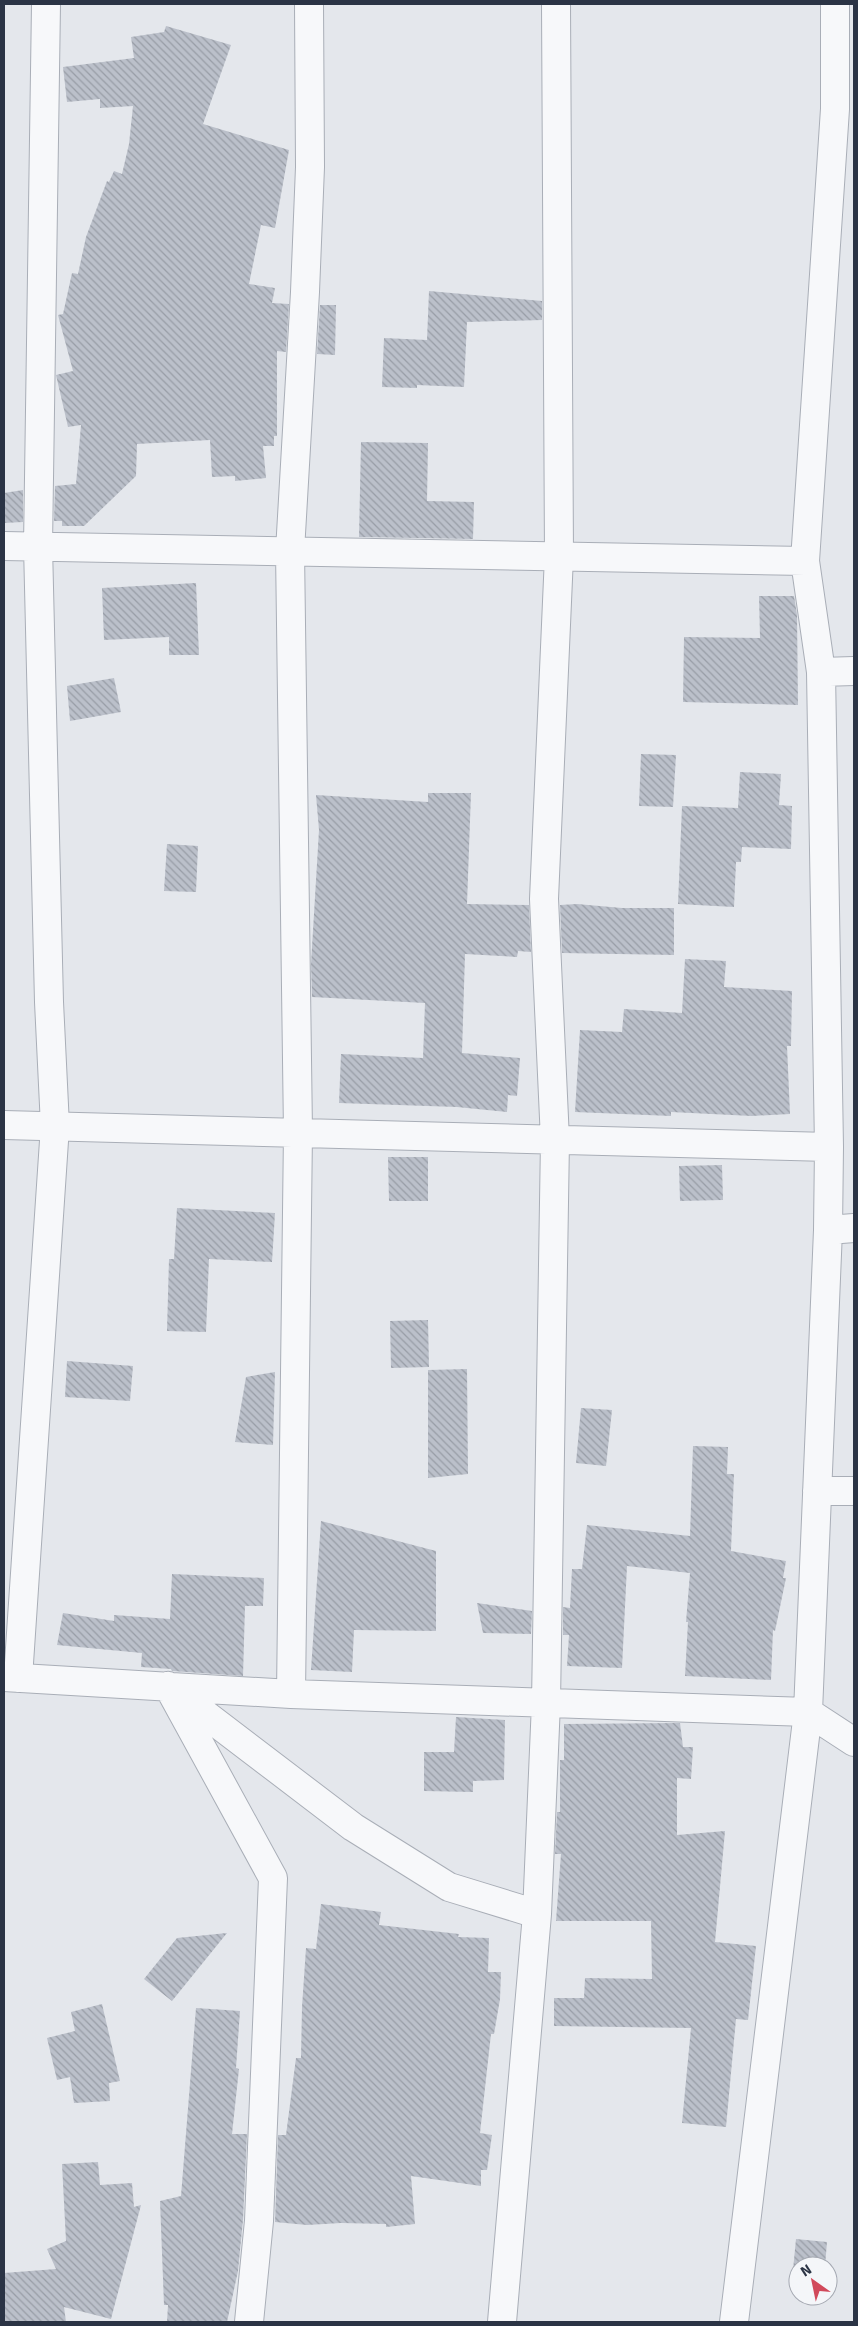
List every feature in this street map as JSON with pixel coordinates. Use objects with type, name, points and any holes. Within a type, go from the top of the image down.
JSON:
[{"type":"street","points":[[46,4],[38,546],[49,1002],[56,1126],[11,1678],[291,1694],[808,1712],[854,1742]]},
{"type":"street","points":[[291,1694],[298,1132],[290,552],[309,186],[309,4]]},
{"type":"street","points":[[502,2322],[538,1914],[546,1703],[555,1140],[544,900],[558,556],[556,4]]},
{"type":"street","points":[[734,2322],[808,1712],[817,1491],[841,1229],[829,1147],[821,672],[805,561],[845,109],[835,4]]},
{"type":"street","points":[[4,546],[805,561]]},
{"type":"street","points":[[821,672],[854,671]]},
{"type":"street","points":[[4,1125],[829,1147]]},
{"type":"street","points":[[817,1491],[854,1491]]},
{"type":"street","points":[[168,1686],[354,1827],[449,1887],[538,1914]]},
{"type":"street","points":[[168,1686],[273,1878],[259,2221],[249,2322]]},
{"type":"building","points":[[166,26],[231,45],[203,124],[289,150],[275,228],[261,225],[249,284],[275,288],[272,303],[289,304],[286,352],[277,351],[277,436],[274,436],[274,446],[263,446],[266,478],[235,481],[235,476],[212,477],[210,440],[137,444],[136,476],[84,526],[62,526],[62,521],[54,521],[55,486],[76,484],[81,425],[68,427],[56,375],[73,371],[58,315],[63,314],[72,273],[78,274],[86,237],[107,181],[109,182],[114,171],[122,174],[129,144],[133,106],[100,108],[100,99],[67,102],[63,67],[134,58],[131,37],[164,32]]},
{"type":"building","points":[[429,291],[542,301],[542,320],[467,322],[464,387],[417,385],[417,388],[382,387],[384,338],[427,340]]},
{"type":"building","points":[[320,305],[336,305],[335,355],[317,354]]},
{"type":"building","points":[[361,442],[428,443],[427,501],[474,502],[473,539],[359,537]]},
{"type":"building","points":[[23,490],[23,522],[4,523],[4,493]]},
{"type":"building","points":[[196,583],[199,655],[169,655],[169,637],[104,640],[102,588]]},
{"type":"building","points":[[759,596],[794,596],[797,615],[798,705],[683,702],[684,637],[760,638]]},
{"type":"building","points":[[114,678],[121,712],[70,721],[67,686]]},
{"type":"building","points":[[641,754],[676,755],[673,807],[639,806]]},
{"type":"building","points":[[740,772],[781,774],[779,805],[792,806],[791,849],[742,847],[741,862],[736,862],[734,907],[678,904],[682,806],[738,808]]},
{"type":"building","points":[[428,793],[471,793],[467,904],[529,905],[531,952],[518,951],[517,957],[465,954],[462,1053],[520,1058],[517,1096],[508,1095],[507,1112],[457,1107],[339,1103],[341,1054],[423,1058],[425,1003],[312,997],[311,964],[319,830],[316,795],[428,802]]},
{"type":"building","points":[[167,844],[198,846],[196,892],[164,891]]},
{"type":"building","points":[[577,904],[622,908],[674,908],[674,955],[562,953],[560,905]]},
{"type":"building","points":[[685,959],[726,961],[724,987],[792,991],[791,1046],[787,1046],[790,1114],[752,1116],[671,1112],[671,1116],[575,1112],[580,1030],[622,1032],[624,1009],[682,1013]]},
{"type":"building","points":[[388,1157],[428,1157],[428,1201],[389,1201]]},
{"type":"building","points":[[722,1165],[723,1200],[680,1201],[679,1166]]},
{"type":"building","points":[[177,1208],[275,1213],[272,1262],[209,1259],[206,1332],[167,1331],[169,1259],[174,1259]]},
{"type":"building","points":[[428,1320],[429,1367],[391,1368],[390,1321]]},
{"type":"building","points":[[67,1361],[133,1366],[130,1401],[65,1397]]},
{"type":"building","points":[[467,1369],[468,1474],[428,1478],[428,1370]]},
{"type":"building","points":[[275,1372],[273,1445],[235,1442],[246,1377]]},
{"type":"building","points":[[581,1408],[612,1410],[606,1466],[576,1463]]},
{"type":"building","points":[[693,1446],[728,1447],[727,1474],[734,1474],[731,1551],[786,1561],[783,1578],[786,1578],[775,1631],[773,1630],[771,1680],[685,1676],[688,1622],[686,1622],[690,1573],[627,1566],[622,1668],[567,1666],[569,1635],[563,1635],[563,1607],[570,1608],[572,1569],[582,1569],[587,1525],[690,1536]]},
{"type":"building","points":[[321,1521],[436,1551],[436,1631],[354,1630],[352,1672],[311,1670]]},
{"type":"building","points":[[172,1574],[264,1578],[263,1606],[245,1606],[243,1676],[141,1667],[142,1653],[57,1645],[63,1613],[114,1621],[114,1615],[170,1619]]},
{"type":"building","points":[[477,1603],[532,1611],[531,1634],[483,1633]]},
{"type":"building","points":[[456,1717],[505,1720],[504,1780],[473,1781],[473,1792],[424,1791],[424,1752],[454,1752]]},
{"type":"building","points":[[680,1723],[683,1747],[693,1747],[691,1779],[677,1778],[677,1835],[725,1831],[715,1942],[756,1946],[748,2020],[736,2019],[726,2127],[682,2123],[691,2028],[554,2026],[554,1998],[584,1998],[585,1978],[652,1979],[651,1921],[556,1921],[561,1854],[555,1854],[557,1812],[560,1812],[560,1760],[564,1760],[564,1724]]},
{"type":"building","points":[[321,1904],[381,1912],[379,1925],[459,1934],[458,1937],[489,1938],[488,1972],[501,1972],[500,1999],[494,2034],[491,2034],[480,2133],[492,2135],[487,2170],[481,2170],[481,2186],[411,2176],[415,2224],[386,2227],[386,2224],[341,2223],[307,2225],[275,2222],[278,2135],[286,2135],[296,2058],[301,2058],[306,1948],[316,1949]]},
{"type":"building","points":[[227,1933],[172,2001],[144,1979],[177,1938]]},
{"type":"building","points":[[102,2004],[120,2081],[109,2083],[110,2101],[74,2103],[70,2077],[57,2080],[47,2038],[75,2031],[71,2012]]},
{"type":"building","points":[[196,2008],[240,2011],[236,2068],[239,2069],[232,2134],[247,2134],[243,2220],[238,2271],[227,2322],[167,2322],[168,2305],[164,2305],[160,2201],[181,2196]]},
{"type":"building","points":[[98,2162],[100,2185],[132,2183],[134,2207],[141,2205],[111,2319],[64,2307],[66,2322],[4,2322],[4,2273],[56,2269],[47,2249],[66,2241],[62,2164]]},
{"type":"building","points":[[796,2239],[827,2242],[826,2256],[794,2256]]}]
